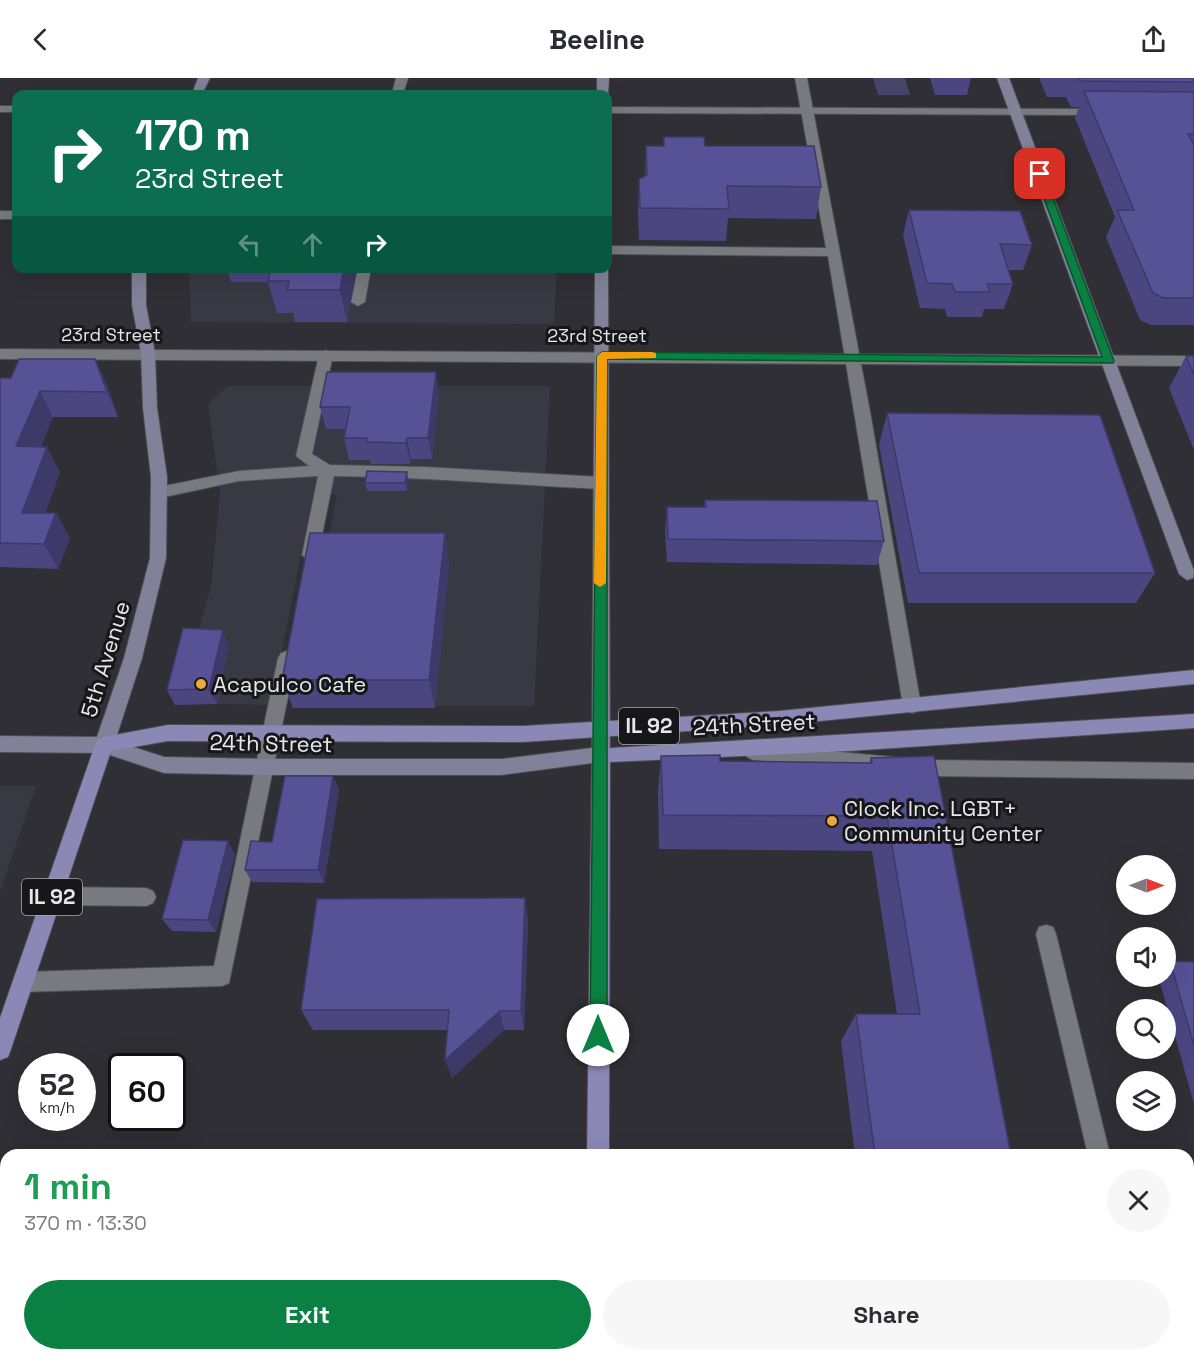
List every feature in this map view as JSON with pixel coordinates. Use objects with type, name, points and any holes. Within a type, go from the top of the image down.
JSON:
[{"type":"main road","points":[[1003,78],[1187,574]]},
{"type":"main road","name":"5th Avenue","points":[[0,1049],[133,657],[158,558],[160,492],[150,408],[148,354],[139,305],[140,273]]},
{"type":"main road","points":[[601,755],[599,729],[602,273]]},
{"type":"main road","name":"24th Street","points":[[0,744],[104,745],[168,733],[523,734],[779,718],[1194,677]]},
{"type":"main road","name":"24th Street","points":[[104,745],[164,765],[501,767],[601,755],[1194,721]]},
{"type":"main road","name":"IL 92","points":[[598,1149],[601,755]]},
{"type":"street","points":[[801,78],[834,252],[912,706]]},
{"type":"street","points":[[612,110],[1111,112]]},
{"type":"street","points":[[612,250],[834,252]]},
{"type":"street","points":[[358,302],[364,273]]},
{"type":"street","name":"23rd Street","points":[[0,354],[852,357],[1194,361]]},
{"type":"street","points":[[326,355],[304,456],[327,470]]},
{"type":"street","points":[[307,572],[327,470]]},
{"type":"street","points":[[160,492],[239,476],[327,470],[426,471],[499,478],[601,483]]},
{"type":"street","points":[[23,982],[222,976],[270,734],[291,641]]},
{"type":"street","points":[[722,749],[926,768],[1194,771]]},
{"type":"street","points":[[52,896],[146,897]]},
{"type":"street","points":[[1046,934],[1098,1149]]},
{"type":"shaded area","points":[[873,78],[905,78],[910,95],[878,95]]},
{"type":"shaded area","points":[[189,273],[557,273],[554,324],[191,322]]},
{"type":"shaded area","points":[[228,386],[550,386],[534,706],[295,706],[337,495],[313,494],[271,705],[178,703],[211,586],[220,494],[208,404]]},
{"type":"shaded area","points":[[0,786],[36,786],[0,892]]},
{"type":"building","points":[[1079,78],[1194,78],[1194,82],[1080,81]]},
{"type":"building","points":[[1084,91],[1194,92],[1194,134],[1188,134],[1194,145],[1194,298],[1163,298],[1153,293],[1117,210],[1134,210]]},
{"type":"building","points":[[664,137],[704,137],[705,146],[814,146],[821,187],[727,186],[729,209],[640,208],[639,179],[647,175],[646,146],[664,146]]},
{"type":"building","points":[[909,210],[1020,211],[1032,245],[1000,244],[1013,284],[987,284],[990,292],[955,292],[952,284],[927,283]]},
{"type":"building","points":[[270,273],[343,273],[340,290],[287,290],[289,281],[268,281]]},
{"type":"building","points":[[1186,356],[1194,356],[1194,375]]},
{"type":"building","points":[[19,359],[95,359],[107,392],[40,391],[16,446],[47,447],[22,513],[56,513],[44,544],[0,543],[0,378],[11,378]]},
{"type":"building","points":[[327,372],[436,372],[428,438],[407,438],[406,443],[367,442],[367,438],[344,438],[350,407],[320,407]]},
{"type":"building","points":[[887,413],[1100,415],[1155,573],[919,573]]},
{"type":"building","points":[[367,471],[407,472],[405,483],[365,483]]},
{"type":"building","points":[[705,500],[877,501],[884,541],[668,539],[667,507],[706,507]]},
{"type":"building","points":[[310,533],[445,533],[429,680],[282,680]]},
{"type":"building","points":[[183,628],[223,630],[209,689],[167,690]]},
{"type":"building","points":[[720,755],[720,761],[872,763],[871,758],[934,756],[1010,1149],[874,1149],[856,1014],[920,1014],[887,816],[663,815],[661,756]]},
{"type":"building","points":[[285,776],[333,776],[318,870],[245,870],[251,841],[272,842]]},
{"type":"building","points":[[183,840],[228,841],[208,920],[162,919]]},
{"type":"building","points":[[525,898],[521,1011],[500,1011],[445,1060],[449,1010],[301,1010],[317,899]]},
{"type":"building","points":[[1176,961],[1194,962],[1194,1046],[1176,982]]},
{"type":"slow traffic","points":[[600,583],[602,356],[652,356]]},
{"type":"place","name":"Acapulco Cafe","points":[[201,684]]},
{"type":"place","name":"Clock Inc. LGBT+ Community Center","points":[[832,821]]},
{"type":"route","points":[[598,1035],[602,356],[1109,361],[1040,174]]}]
